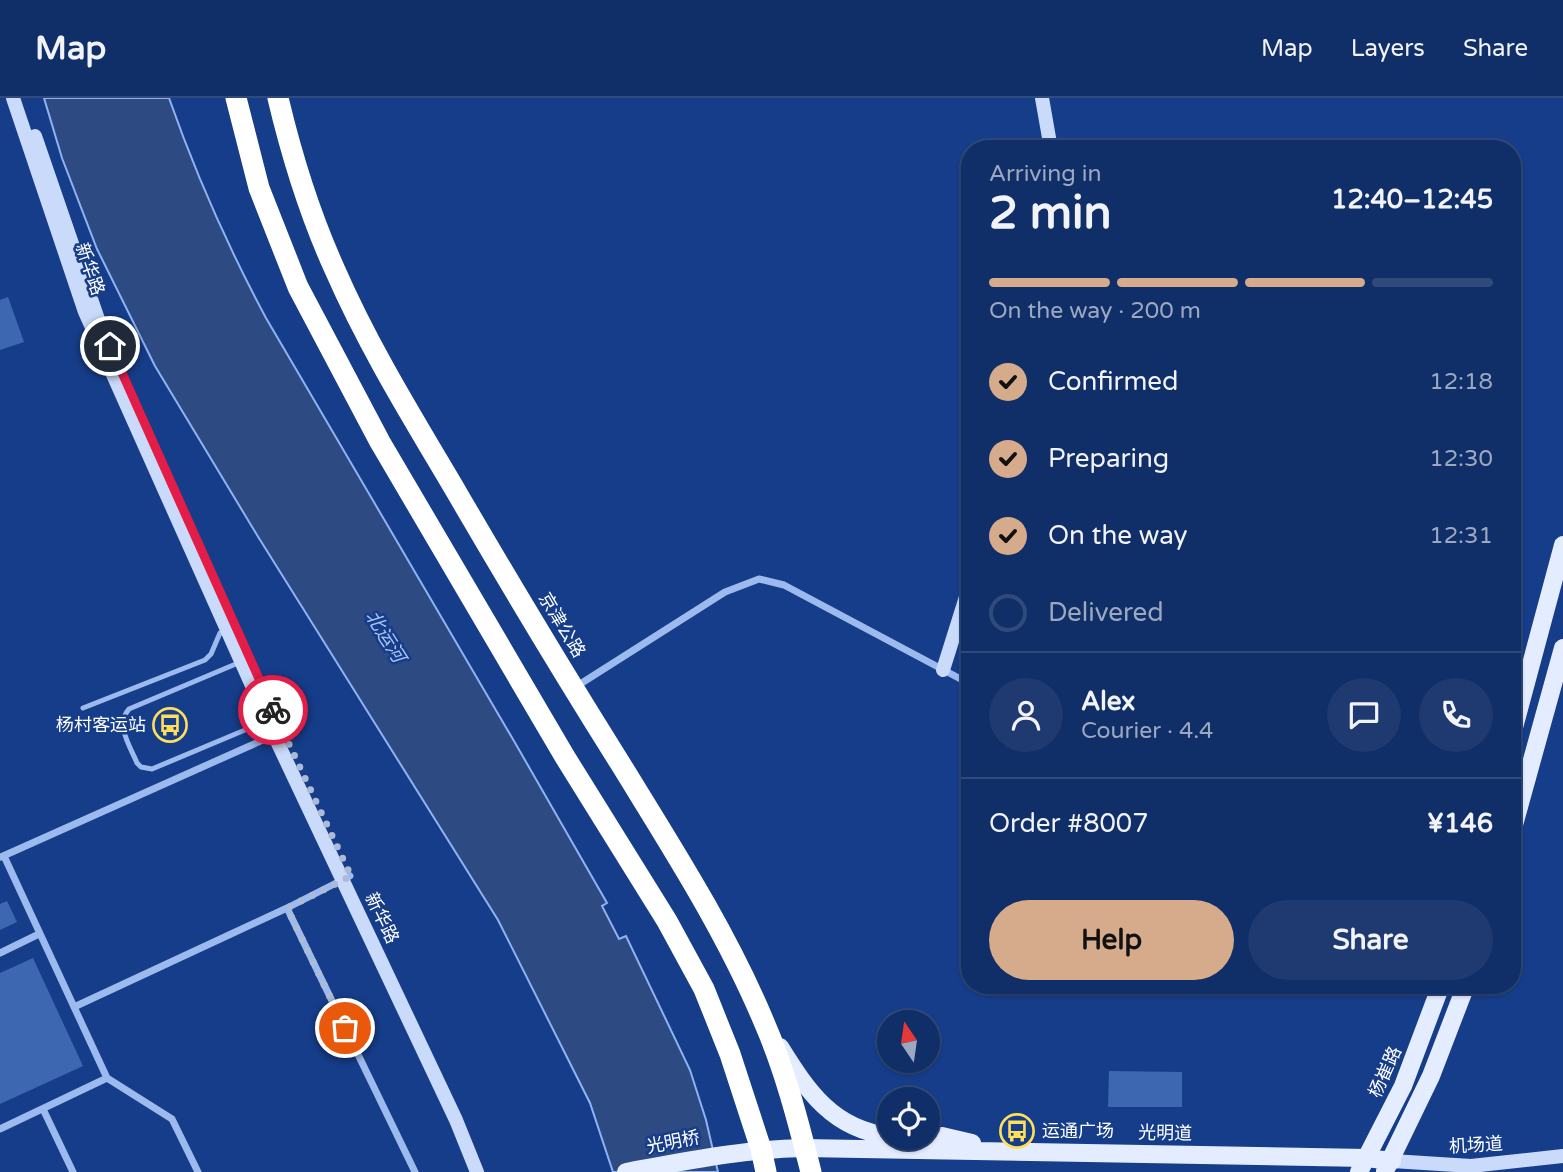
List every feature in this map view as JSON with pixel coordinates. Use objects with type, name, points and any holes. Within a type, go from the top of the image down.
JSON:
[{"type":"highway","points":[[236,98],[259,188],[304,299],[401,478],[565,757],[667,921],[704,989],[730,1054],[766,1172]]},
{"type":"highway","name":"京津公路","points":[[278,98],[290,149],[308,204],[334,270],[367,338],[573,689],[699,894],[749,987],[766,1025],[790,1093],[811,1172]]},
{"type":"main road","points":[[1521,701],[1563,545]]},
{"type":"main road","points":[[1521,800],[1563,648]]},
{"type":"main road","name":"杨崔路","points":[[1363,1165],[1403,1086],[1438,994]]},
{"type":"main road","points":[[1388,1167],[1430,1076],[1462,994]]},
{"type":"main road","points":[[766,1025],[821,1104],[846,1124],[877,1134]]},
{"type":"main road","points":[[940,1137],[961,1139],[991,1150]]},
{"type":"main road","name":"光明道","points":[[727,1153],[804,1147],[991,1150],[1388,1167]]},
{"type":"main road","name":"光明桥","points":[[626,1172],[727,1153]]},
{"type":"street","name":"新华路","points":[[13,98],[85,312],[232,627]]},
{"type":"street","name":"新华路","points":[[22,98],[99,321],[272,718],[478,1172]]},
{"type":"street","points":[[1042,98],[1049,140]]},
{"type":"street","points":[[573,689],[725,592],[759,579],[784,585],[961,679]]},
{"type":"street","points":[[943,670],[961,613]]},
{"type":"street","points":[[198,1172],[172,1119],[107,1078],[2,857],[279,733]]},
{"type":"street","name":"新华路","points":[[346,879],[427,1039],[485,1172]]},
{"type":"street","points":[[74,1007],[346,879]]},
{"type":"street","points":[[287,908],[415,1172]]},
{"type":"street","points":[[0,953],[39,934]]},
{"type":"street","points":[[0,1129],[107,1078]]},
{"type":"street","points":[[43,1109],[73,1172]]},
{"type":"street","name":"机场道","points":[[1388,1167],[1471,1166],[1563,1156]]},
{"type":"lane","points":[[83,708],[205,660],[211,654],[219,633],[232,627]]},
{"type":"lane","points":[[246,659],[130,709],[125,714],[122,726],[129,745],[141,767],[152,769],[272,718]]},
{"type":"water","name":"北运河","points":[[44,98],[169,98],[213,210],[266,318],[607,903],[602,906],[619,939],[626,936],[690,1070],[706,1120],[718,1172],[613,1172],[590,1103],[498,920],[257,535],[155,366],[97,249],[62,158]]},
{"type":"building","points":[[8,297],[24,342],[0,350],[0,300]]},
{"type":"building","points":[[7,901],[17,922],[0,930],[0,904]]},
{"type":"building","points":[[33,958],[83,1066],[0,1104],[0,973]]},
{"type":"building","points":[[1109,1071],[1182,1072],[1182,1107],[1108,1107]]},
{"type":"way so far","points":[[273,710],[351,876],[287,908],[345,1028]]},
{"type":"place","name":"杨村客运站","points":[[170,725]]},
{"type":"place","name":"运通广场","points":[[1017,1131]]},
{"type":"route","points":[[110,346],[273,710]]}]
